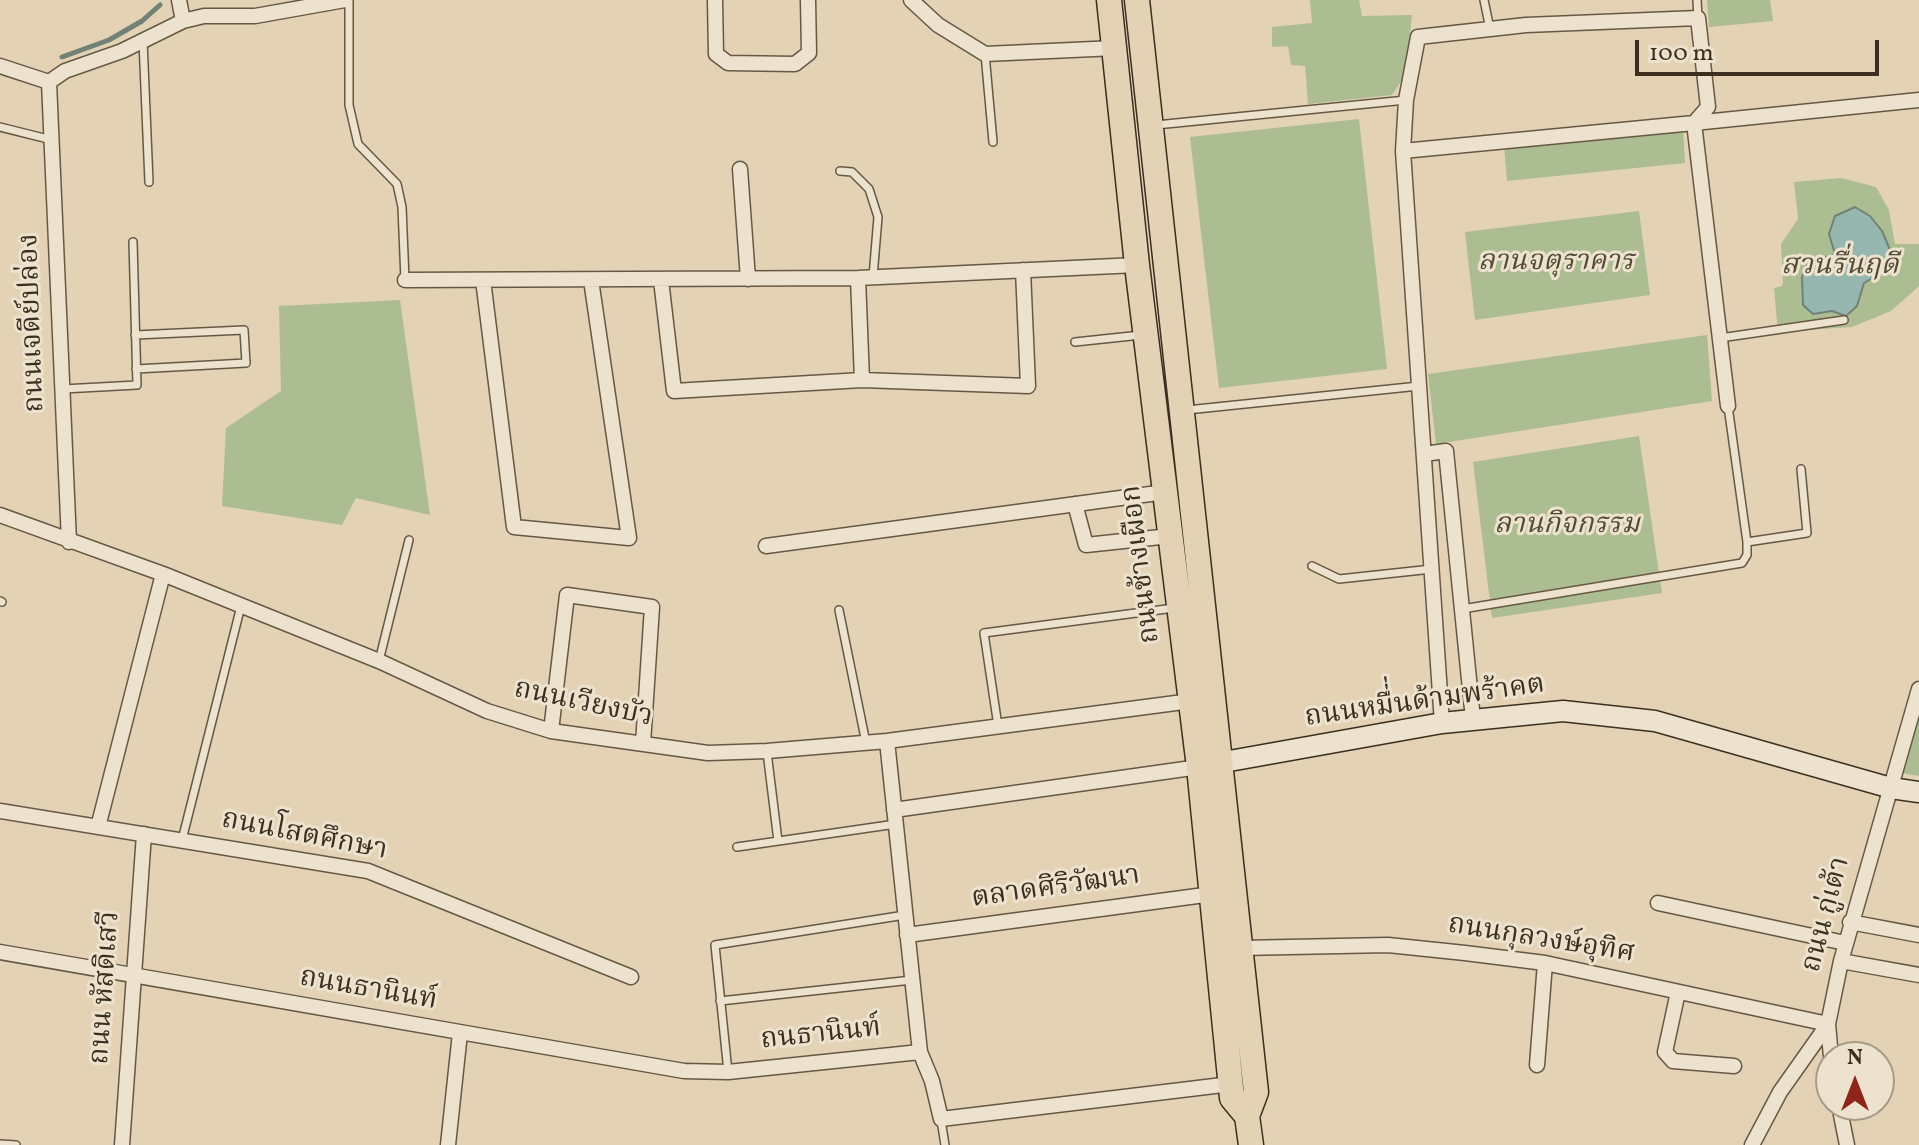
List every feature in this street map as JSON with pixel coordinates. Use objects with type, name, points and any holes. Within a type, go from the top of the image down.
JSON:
[{"type":"main road","name":"ถนนช้างเผือก","points":[[1109,0],[1178,608],[1191,701],[1209,765],[1240,948],[1256,1092],[1247,1116],[1251,1145]]},
{"type":"main road","name":"ถนนช้างเผือก","points":[[1137,0],[1181,411],[1209,765],[1212,894],[1232,1098],[1247,1116]]},
{"type":"street","points":[[179,0],[183,21]]},
{"type":"street","points":[[0,66],[49,82],[65,71],[143,41],[183,21],[204,16],[255,16],[347,0]]},
{"type":"street","points":[[715,0],[716,54],[728,63],[795,64],[809,53],[808,0]]},
{"type":"street","points":[[911,0],[938,25],[985,54],[1115,48]]},
{"type":"street","points":[[1442,723],[1403,151],[1406,100],[1418,37],[1490,29],[1698,18],[1708,107],[1694,123],[1728,406]]},
{"type":"street","name":"ถนนเจดีย์ปล่อง","points":[[49,82],[69,542]]},
{"type":"street","points":[[1403,151],[1919,100]]},
{"type":"street","points":[[740,169],[748,279]]},
{"type":"street","points":[[405,280],[866,278],[1137,265]]},
{"type":"street","points":[[661,280],[674,391],[862,380],[1028,386],[1023,270]]},
{"type":"street","points":[[862,380],[866,278]]},
{"type":"street","points":[[483,280],[514,527],[629,538],[591,280]]},
{"type":"street","points":[[1424,454],[1446,451],[1473,719]]},
{"type":"street","points":[[766,546],[1165,492]]},
{"type":"street","points":[[1075,504],[1086,545],[1170,536]]},
{"type":"street","name":"ถนนเวียงบัว","points":[[0,515],[163,574],[379,661],[487,711],[551,731],[708,753],[767,751],[887,741],[1191,701]]},
{"type":"street","points":[[98,827],[163,574]]},
{"type":"street","points":[[551,731],[567,595],[652,607],[643,744]]},
{"type":"street","points":[[1891,788],[1919,689]]},
{"type":"street","name":"ถนนหมื่่นด้ามพร้าคต","points":[[1209,765],[1442,723],[1563,711],[1655,721],[1891,788],[1919,792]]},
{"type":"street","points":[[887,741],[920,1052],[932,1081],[941,1119],[1231,1084]]},
{"type":"street","points":[[895,817],[1209,765]]},
{"type":"street","name":"ถนน กู่เต้า","points":[[1830,1041],[1828,1024],[1850,922],[1891,788]]},
{"type":"street","name":"ถนนโสตศึกษา","points":[[0,811],[368,871],[631,977]]},
{"type":"street","name":"ถนน หัสดิเสวี","points":[[122,1145],[144,834]]},
{"type":"street","name":"ตลาดศิริวัฒนา","points":[[907,935],[1212,894]]},
{"type":"street","points":[[1658,903],[1845,943]]},
{"type":"street","points":[[1850,922],[1919,935]]},
{"type":"street","name":"ถนนกุลวงษ์อุทิศ","points":[[1240,948],[1388,945],[1545,963],[1828,1024]]},
{"type":"street","name":"ถนนธานินท์","points":[[0,952],[684,1071],[728,1072]]},
{"type":"street","points":[[1841,961],[1919,975]]},
{"type":"street","points":[[1537,1065],[1545,963]]},
{"type":"street","points":[[1678,992],[1665,1052],[1673,1061],[1734,1066]]},
{"type":"street","points":[[1752,1145],[1780,1092],[1828,1024]]},
{"type":"street","points":[[448,1145],[460,1033]]},
{"type":"street","name":"ถนธานินท์","points":[[728,1072],[920,1052]]},
{"type":"street","points":[[1842,1121],[1847,1145]]},
{"type":"lane","points":[[347,0],[349,105],[358,144],[397,184],[402,207],[405,280]]},
{"type":"lane","points":[[1484,0],[1490,29]]},
{"type":"lane","points":[[1697,0],[1698,18]]},
{"type":"lane","points":[[143,41],[149,182]]},
{"type":"lane","points":[[985,54],[993,142]]},
{"type":"lane","points":[[1150,126],[1406,100]]},
{"type":"lane","points":[[0,127],[53,140]]},
{"type":"lane","points":[[840,171],[852,172],[869,189],[878,217],[866,278]]},
{"type":"lane","points":[[63,389],[137,385],[133,242]]},
{"type":"lane","points":[[1720,338],[1844,320]]},
{"type":"lane","points":[[135,335],[244,330],[246,363],[136,369]]},
{"type":"lane","points":[[1075,342],[1146,335]]},
{"type":"lane","points":[[1181,411],[1419,386]]},
{"type":"lane","points":[[1462,609],[1734,566],[1747,555],[1747,542],[1728,406]]},
{"type":"lane","points":[[1747,542],[1807,533],[1801,469]]},
{"type":"lane","points":[[379,661],[409,540]]},
{"type":"lane","points":[[1312,566],[1339,579],[1432,569]]},
{"type":"lane","points":[[182,840],[241,606]]},
{"type":"lane","points":[[998,726],[984,633],[1178,608]]},
{"type":"lane","points":[[839,610],[866,743]]},
{"type":"lane","points":[[767,751],[778,841]]},
{"type":"lane","points":[[737,847],[895,817]]},
{"type":"lane","points":[[728,1072],[715,945],[905,915]]},
{"type":"lane","points":[[720,1001],[912,980]]},
{"type":"lane","points":[[941,1119],[945,1145]]},
{"type":"lane","points":[[0,1144],[16,1145]]},
{"type":"green space","points":[[1310,0],[1359,0],[1362,16],[1412,15],[1406,74],[1392,95],[1308,104],[1305,66],[1291,65],[1288,46],[1272,47],[1272,27],[1312,23]]},
{"type":"green space","points":[[1707,0],[1770,0],[1773,21],[1709,27]]},
{"type":"green space","points":[[1359,119],[1387,369],[1219,388],[1190,137]]},
{"type":"green space","points":[[1683,127],[1685,163],[1507,181],[1504,145]]},
{"type":"green space","name":"สวนรื่นฤดี","points":[[1841,178],[1876,187],[1889,210],[1895,244],[1919,244],[1919,286],[1891,311],[1852,327],[1778,332],[1774,288],[1782,286],[1783,282],[1781,244],[1798,219],[1794,182]]},
{"type":"green space","name":"ลานจตุราคาร","points":[[1639,211],[1650,295],[1475,320],[1465,232]]},
{"type":"green space","points":[[400,300],[430,515],[356,498],[342,525],[222,506],[226,428],[281,391],[279,306]]},
{"type":"green space","name":"ลานกิจกรรม","points":[[1707,335],[1712,401],[1436,444],[1428,374]]},
{"type":"green space","name":"ลานกิจกรรม","points":[[1639,436],[1662,593],[1492,618],[1473,462]]},
{"type":"green space","points":[[1919,711],[1919,776],[1901,773]]},
{"type":"water","points":[[1855,207],[1870,216],[1882,231],[1891,252],[1890,268],[1864,283],[1857,306],[1846,316],[1832,311],[1813,314],[1803,305],[1802,277],[1807,264],[1835,254],[1829,234],[1835,216]]},
{"type":"waterway","points":[[62,57],[109,40],[142,21],[160,5]]}]
